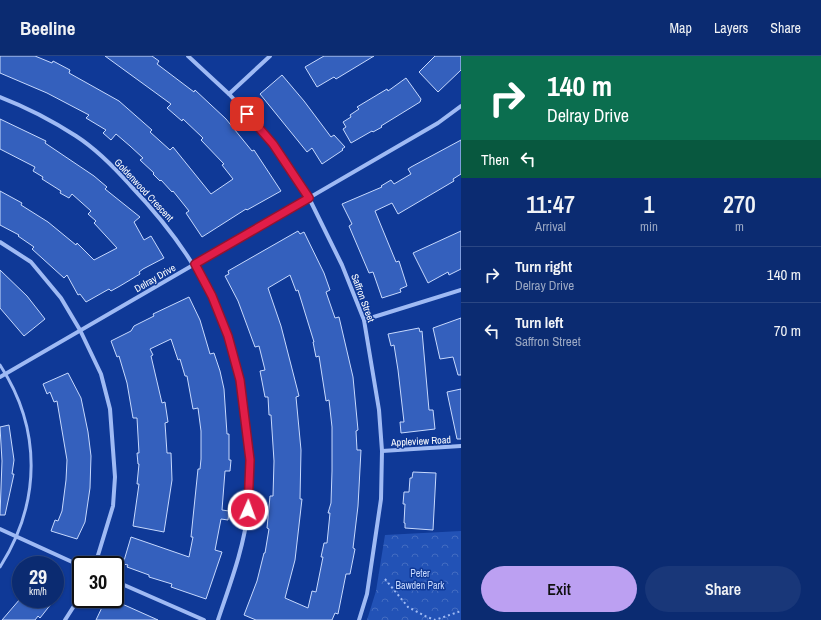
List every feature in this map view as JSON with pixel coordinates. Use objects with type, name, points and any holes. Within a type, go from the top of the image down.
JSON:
[{"type":"street","name":"Saffron Street","points":[[188,56],[229,94],[273,144],[309,198],[342,265],[364,320],[372,362],[382,451],[381,499],[367,594],[359,620]]},
{"type":"street","points":[[229,94],[270,56]]},
{"type":"street","name":"Goldenwood Crescent","points":[[0,97],[18,104],[76,136],[113,167],[157,213],[195,264],[212,296],[228,336],[240,380],[250,460],[248,510],[242,549],[218,620]]},
{"type":"street","name":"Delray Drive","points":[[0,377],[438,123],[461,106]]},
{"type":"street","points":[[0,242],[31,262],[61,298],[80,330],[101,374],[110,409],[114,445],[115,477],[113,506],[98,556]]},
{"type":"street","points":[[364,320],[461,290]]},
{"type":"street","name":"Appleview Road","points":[[382,451],[461,446]]},
{"type":"street","points":[[0,529],[72,562]]},
{"type":"street","points":[[124,585],[204,620]]},
{"type":"street","points":[[65,620],[73,608]]},
{"type":"lane","points":[[0,365],[22,406],[32,456],[30,490],[23,523],[18,536],[0,567]]},
{"type":"path","points":[[385,579],[408,607],[434,620],[460,610],[461,606]]},
{"type":"green space","name":"Peter Bawden Park","points":[[461,531],[461,620],[367,620],[376,591],[385,535]]},
{"type":"building","points":[[0,56],[35,56],[52,63],[53,61],[70,70],[69,73],[119,101],[152,130],[150,132],[170,150],[173,147],[211,194],[233,179],[222,165],[224,164],[201,140],[203,138],[183,119],[182,121],[167,108],[171,104],[105,56],[152,56],[159,61],[157,64],[194,92],[195,90],[226,119],[252,151],[254,150],[281,191],[247,210],[246,209],[202,237],[186,213],[189,211],[173,191],[172,192],[161,180],[160,181],[140,160],[143,158],[130,146],[116,134],[111,140],[103,133],[106,130],[86,118],[89,115],[47,93],[0,73]]},
{"type":"building","points":[[324,56],[374,56],[336,79],[334,77],[317,87],[305,67]]},
{"type":"building","points":[[435,56],[461,56],[461,70],[438,92],[419,72]]},
{"type":"building","points":[[282,75],[331,137],[334,135],[345,147],[342,149],[343,150],[322,164],[312,148],[307,152],[260,94]]},
{"type":"building","points":[[406,78],[421,99],[420,102],[381,126],[382,127],[351,143],[343,129],[346,127],[343,122],[359,109],[357,107],[387,89],[388,91]]},
{"type":"building","points":[[0,119],[46,141],[45,143],[94,176],[107,187],[105,189],[140,217],[134,222],[144,240],[151,236],[164,258],[143,269],[139,272],[140,274],[120,286],[111,291],[109,289],[86,302],[80,294],[78,295],[67,275],[64,278],[32,249],[34,247],[18,236],[19,235],[0,225],[0,191],[22,203],[21,205],[48,222],[76,245],[77,243],[94,260],[117,248],[94,223],[96,221],[88,214],[91,211],[72,194],[69,198],[60,193],[61,191],[42,179],[43,177],[33,171],[35,167],[0,149]]},
{"type":"building","points":[[461,140],[461,174],[453,179],[454,181],[398,214],[392,203],[375,211],[396,262],[399,261],[407,286],[400,289],[401,292],[382,298],[373,272],[369,273],[349,226],[352,224],[342,204],[382,187],[381,186],[391,180],[394,184],[411,174],[408,169],[411,167]]},
{"type":"building","points":[[298,231],[300,234],[304,232],[324,273],[330,290],[326,292],[335,318],[339,317],[353,377],[358,430],[356,431],[357,450],[361,450],[358,506],[353,548],[355,549],[350,574],[346,574],[338,614],[335,613],[332,620],[256,620],[244,615],[257,581],[265,553],[269,529],[267,528],[270,496],[273,496],[274,461],[271,415],[269,415],[268,397],[265,397],[260,371],[265,370],[259,346],[255,347],[238,301],[225,276],[229,274],[228,271]],"holes":[[[290,275],[296,291],[298,290],[314,342],[316,357],[319,356],[326,401],[329,400],[332,427],[331,503],[328,513],[330,513],[327,543],[324,543],[321,557],[323,557],[316,592],[312,591],[308,608],[285,598],[295,560],[302,499],[300,499],[301,450],[296,397],[299,396],[281,326],[268,288]]]},
{"type":"building","points":[[461,231],[461,269],[449,275],[448,272],[428,283],[413,253]]},
{"type":"building","points":[[0,270],[27,296],[45,319],[24,336],[0,308]]},
{"type":"building","points":[[189,297],[200,320],[210,354],[214,353],[224,389],[227,434],[229,434],[229,460],[231,460],[230,471],[225,471],[222,510],[229,511],[228,520],[221,519],[215,550],[222,552],[206,599],[171,587],[172,584],[149,577],[149,575],[127,567],[128,565],[124,564],[131,537],[189,557],[193,537],[191,537],[198,469],[200,469],[201,459],[201,431],[198,408],[193,409],[187,376],[185,376],[180,359],[178,360],[171,339],[150,349],[153,355],[151,356],[162,403],[165,402],[168,422],[165,423],[167,453],[171,453],[172,480],[164,532],[133,526],[139,484],[137,484],[139,464],[137,453],[139,453],[137,418],[133,418],[127,383],[119,356],[117,357],[111,341],[131,331],[134,326],[154,316],[153,314]]},
{"type":"building","points":[[461,318],[461,375],[458,375],[453,357],[440,359],[433,328]]},
{"type":"building","points":[[419,328],[420,332],[422,331],[429,410],[433,410],[435,429],[401,433],[400,422],[404,422],[398,370],[394,345],[391,346],[388,334]]},
{"type":"building","points":[[68,373],[81,398],[91,456],[90,488],[85,522],[77,539],[51,531],[55,520],[58,521],[62,511],[67,460],[57,401],[54,402],[50,392],[47,394],[43,384]]},
{"type":"building","points":[[461,389],[461,439],[457,439],[447,392]]},
{"type":"building","points":[[9,425],[14,460],[12,474],[14,474],[5,515],[0,515],[2,461],[0,427]]},
{"type":"building","points":[[413,472],[436,473],[433,530],[405,528],[405,504],[403,504],[404,492],[409,492],[410,478],[412,478]]},
{"type":"building","points":[[124,605],[158,620],[96,620],[102,608],[124,608]]},
{"type":"building","points":[[12,608],[48,608],[40,618],[38,616],[35,620],[2,620]]},
{"type":"route","points":[[247,114],[273,144],[309,198],[195,264],[212,296],[228,336],[240,380],[250,460],[248,510]]}]
